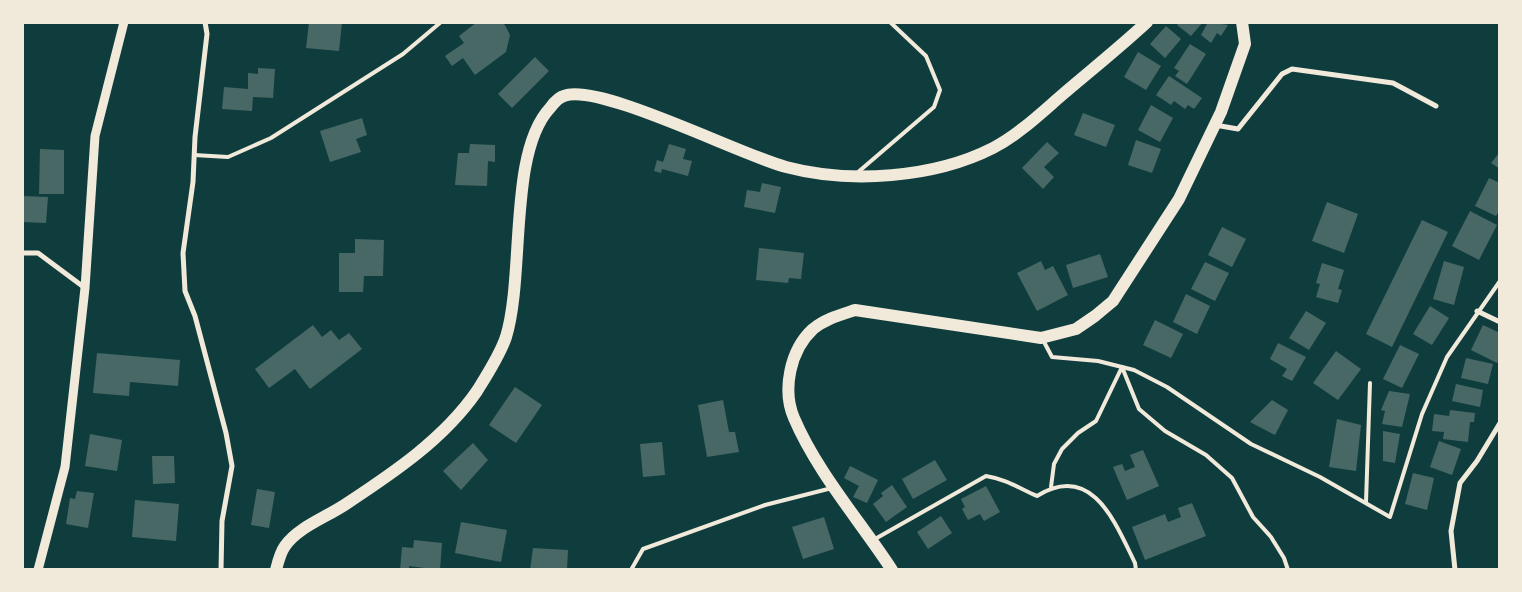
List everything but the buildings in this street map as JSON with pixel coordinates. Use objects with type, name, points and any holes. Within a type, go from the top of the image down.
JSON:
[{"type":"main road","points":[[276,570],[285,546],[301,531],[344,506],[418,453],[454,419],[476,393],[490,370],[506,338],[514,297],[527,152],[548,109],[563,96],[582,94],[629,106],[784,167],[820,175],[853,177],[896,174],[952,164],[993,148],[1026,126],[1146,22]]},
{"type":"main road","points":[[892,570],[835,487],[794,417],[789,390],[791,366],[800,347],[813,330],[832,318],[855,310],[1041,338],[1076,329],[1113,301],[1179,199],[1214,125],[1245,44],[1242,22]]},
{"type":"street","points":[[38,570],[65,467],[86,288],[95,136],[124,22]]},
{"type":"street","points":[[205,22],[207,34],[194,155],[193,182],[183,253],[186,291],[195,316],[226,433],[232,466],[222,521],[222,570]]},
{"type":"street","points":[[1214,125],[1238,129],[1282,74],[1292,69],[1393,83],[1436,106]]},
{"type":"street","points":[[22,253],[38,253],[86,288]]},
{"type":"street","points":[[1477,311],[1500,322]]},
{"type":"street","points":[[1456,570],[1451,531],[1460,483],[1477,462],[1500,423]]},
{"type":"lane","points":[[194,155],[228,156],[270,138],[403,54],[441,22]]},
{"type":"lane","points":[[853,177],[934,107],[940,90],[926,56],[890,22]]},
{"type":"lane","points":[[1041,338],[1052,356],[1098,361],[1134,370],[1166,387],[1251,444],[1320,476],[1390,517],[1422,414],[1447,357],[1477,311],[1500,281]]},
{"type":"lane","points":[[1051,487],[1054,464],[1062,449],[1078,433],[1096,422],[1122,367]]},
{"type":"lane","points":[[1122,367],[1139,409],[1165,431],[1206,454],[1232,478],[1253,517],[1271,537],[1284,558],[1288,570]]},
{"type":"lane","points":[[1366,502],[1370,383]]},
{"type":"lane","points":[[873,541],[986,476],[1005,479],[1016,487],[1037,496],[1051,487],[1083,488],[1105,505],[1136,570]]},
{"type":"lane","points":[[630,570],[643,549],[765,505],[835,487]]}]
